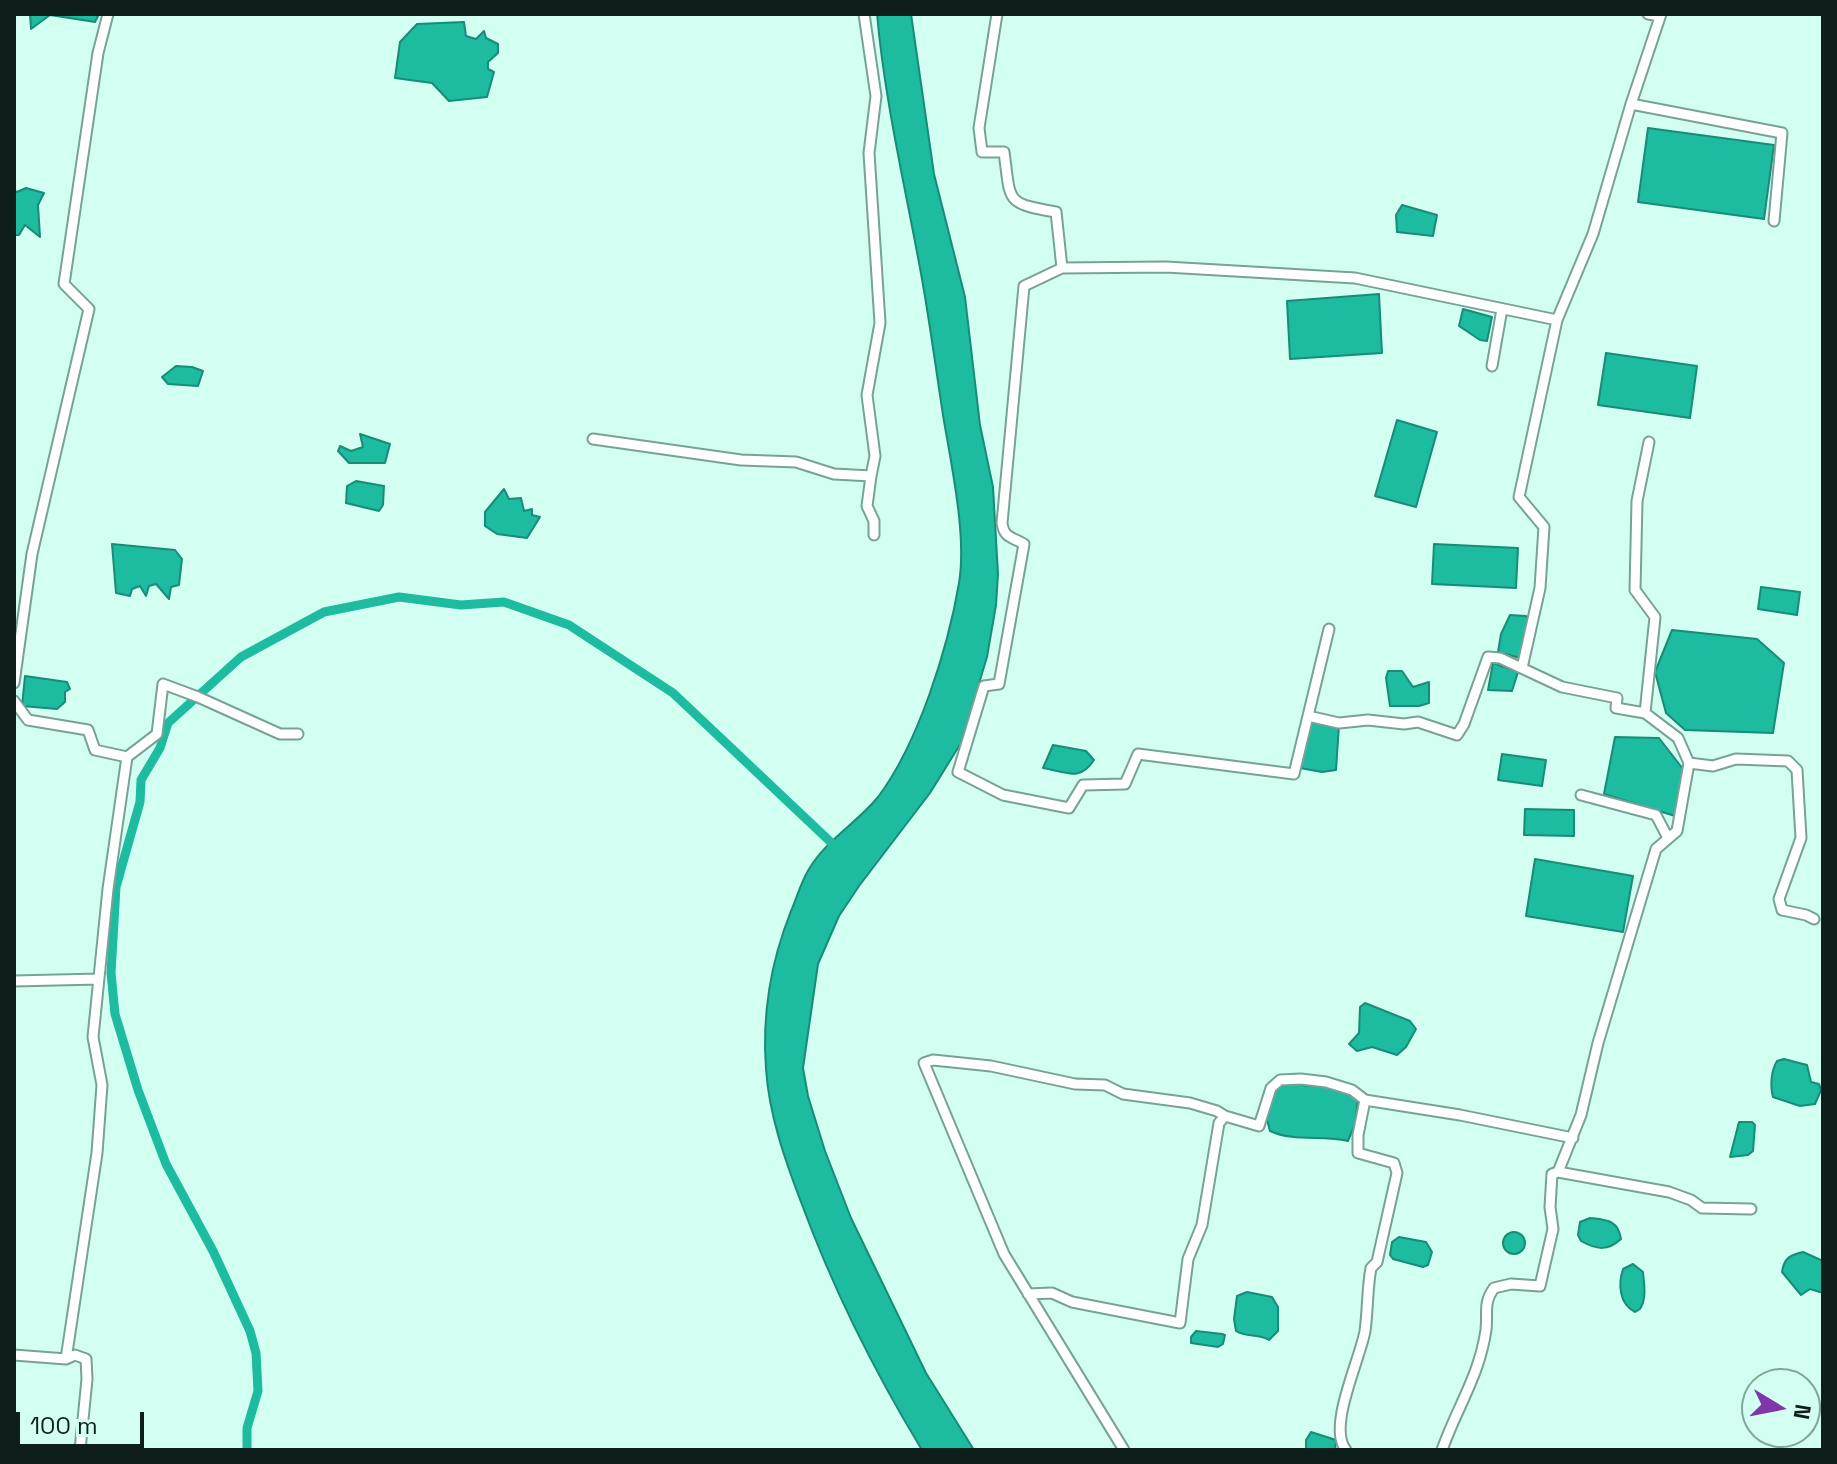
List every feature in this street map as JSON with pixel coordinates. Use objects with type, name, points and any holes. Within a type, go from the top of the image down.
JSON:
[{"type":"street","points":[[14,683],[32,554],[89,309],[64,284],[98,53],[108,14]]},
{"type":"street","points":[[864,14],[876,96],[869,153],[880,323],[867,395],[875,456],[867,506],[874,521],[874,535]]},
{"type":"street","points":[[997,14],[979,128],[982,152],[1004,152],[1010,194],[1020,206],[1056,212],[1062,268]]},
{"type":"street","points":[[1522,668],[1540,588],[1544,527],[1519,497],[1557,320],[1593,234],[1661,15],[1648,14]]},
{"type":"street","points":[[1631,104],[1782,133],[1774,221]]},
{"type":"street","points":[[1329,629],[1294,774],[1138,754],[1125,784],[1083,785],[1069,808],[1003,795],[958,772],[984,686],[999,684],[1024,544],[1007,536],[1002,523],[1024,286],[1062,268],[1166,267],[1355,278],[1557,320]]},
{"type":"street","points":[[1492,366],[1502,309]]},
{"type":"street","points":[[593,439],[741,460],[796,462],[834,474],[871,476]]},
{"type":"street","points":[[1645,713],[1655,617],[1635,590],[1635,535],[1637,501],[1649,442]]},
{"type":"street","points":[[1308,716],[1339,723],[1368,720],[1404,724],[1418,722],[1457,735],[1464,724],[1488,657],[1500,658],[1562,687],[1617,698],[1616,708],[1645,713],[1678,738],[1689,763],[1677,831],[1656,849],[1598,1043],[1581,1115],[1558,1172]]},
{"type":"street","points":[[66,1359],[97,1153],[102,1085],[93,1037],[108,889],[127,757],[157,734],[163,684],[280,734],[298,734]]},
{"type":"street","points":[[14,701],[28,720],[88,730],[95,750],[127,757]]},
{"type":"street","points":[[1689,763],[1713,766],[1736,759],[1788,761],[1797,770],[1801,838],[1779,899],[1782,910],[1814,919]]},
{"type":"street","points":[[1581,795],[1656,815],[1668,838]]},
{"type":"street","points":[[14,981],[99,979]]},
{"type":"street","points":[[1124,1450],[1004,1254],[924,1063],[933,1060],[991,1066],[1052,1080],[1105,1085],[1123,1094],[1190,1103],[1259,1126],[1271,1088],[1280,1080],[1301,1079],[1352,1090],[1365,1100],[1573,1138]]},
{"type":"street","points":[[1346,1450],[1340,1436],[1341,1419],[1365,1334],[1371,1268],[1377,1262],[1397,1173],[1394,1163],[1358,1153],[1365,1100]]},
{"type":"street","points":[[1028,1294],[1052,1293],[1072,1302],[1180,1323],[1188,1259],[1202,1225],[1219,1123],[1225,1116]]},
{"type":"street","points":[[1442,1450],[1475,1378],[1486,1326],[1487,1299],[1494,1288],[1511,1284],[1540,1286],[1553,1229],[1550,1207],[1552,1174],[1558,1172],[1669,1192],[1702,1208],[1751,1209]]},
{"type":"street","points":[[14,1355],[66,1359],[75,1355],[86,1359],[80,1450]]},
{"type":"shaded area","points":[[30,14],[99,14],[95,22],[50,15],[31,29]]},
{"type":"shaded area","points":[[877,14],[911,14],[934,174],[965,297],[980,425],[993,487],[998,574],[996,605],[987,657],[961,743],[930,793],[839,916],[818,964],[803,1068],[825,1151],[851,1218],[926,1373],[974,1450],[922,1450],[887,1390],[813,1234],[774,1120],[766,1069],[765,1029],[770,989],[778,949],[799,890],[824,849],[878,797],[906,750],[939,665],[954,609],[961,564],[957,499],[922,279],[891,114]]},
{"type":"shaded area","points":[[464,22],[466,36],[476,39],[484,31],[486,38],[498,44],[498,53],[488,62],[488,69],[494,72],[487,97],[449,101],[432,83],[395,78],[400,42],[417,24]]},
{"type":"shaded area","points":[[1648,128],[1774,145],[1764,219],[1638,202]]},
{"type":"shaded area","points":[[26,188],[44,193],[38,205],[40,237],[25,225],[19,235],[14,235],[14,190],[17,192]]},
{"type":"shaded area","points":[[1402,205],[1437,215],[1433,236],[1397,232],[1396,215]]},
{"type":"shaded area","points":[[1379,294],[1382,353],[1290,359],[1287,301]]},
{"type":"shaded area","points":[[1463,309],[1492,317],[1487,341],[1480,340],[1459,326]]},
{"type":"shaded area","points":[[1606,353],[1697,366],[1690,418],[1598,405]]},
{"type":"shaded area","points":[[176,366],[203,371],[198,386],[168,384],[162,377]]},
{"type":"shaded area","points":[[1397,420],[1437,432],[1416,507],[1375,496]]},
{"type":"shaded area","points":[[360,434],[390,444],[385,463],[349,463],[338,451],[340,446],[351,451],[363,447]]},
{"type":"shaded area","points":[[356,481],[384,486],[383,505],[379,511],[346,503],[347,486]]},
{"type":"shaded area","points":[[504,489],[509,499],[521,498],[524,511],[532,509],[532,515],[540,517],[527,538],[497,534],[485,526],[485,512]]},
{"type":"shaded area","points":[[112,544],[175,550],[182,559],[179,585],[171,587],[169,599],[156,584],[149,586],[146,596],[140,586],[132,589],[130,596],[116,593]]},
{"type":"shaded area","points":[[1434,544],[1518,548],[1516,588],[1432,584]]},
{"type":"shaded area","points":[[1761,587],[1800,592],[1797,615],[1758,609]]},
{"type":"shaded area","points":[[1510,615],[1526,616],[1530,624],[1520,658],[1498,652],[1501,634]]},
{"type":"shaded area","points":[[1672,630],[1757,639],[1784,663],[1773,733],[1685,730],[1666,713],[1655,672]]},
{"type":"shaded area","points":[[1493,663],[1518,672],[1512,691],[1488,690]]},
{"type":"shaded area","points":[[1388,671],[1402,671],[1413,687],[1429,682],[1429,703],[1390,706]]},
{"type":"shaded area","points":[[25,676],[67,682],[70,689],[65,692],[65,702],[57,709],[22,706]]},
{"type":"shaded area","points":[[1310,721],[1339,725],[1336,770],[1322,772],[1300,768]]},
{"type":"shaded area","points":[[1615,737],[1659,738],[1683,769],[1675,816],[1604,794]]},
{"type":"shaded area","points":[[1053,745],[1086,751],[1094,760],[1083,771],[1072,774],[1043,768]]},
{"type":"shaded area","points":[[1502,754],[1546,760],[1542,786],[1498,780]]},
{"type":"shaded area","points":[[1525,809],[1574,810],[1574,836],[1524,835]]},
{"type":"shaded area","points":[[1535,859],[1633,876],[1623,932],[1526,916]]},
{"type":"shaded area","points":[[1365,1003],[1410,1021],[1416,1029],[1406,1047],[1397,1055],[1372,1047],[1357,1051],[1349,1044],[1359,1033],[1360,1007]]},
{"type":"shaded area","points":[[1784,1059],[1807,1065],[1811,1082],[1819,1084],[1821,1090],[1815,1104],[1800,1106],[1773,1097],[1773,1069],[1777,1061]]},
{"type":"shaded area","points":[[1293,1082],[1341,1088],[1358,1099],[1355,1124],[1348,1141],[1289,1136],[1270,1131],[1267,1120],[1275,1086]]},
{"type":"shaded area","points":[[1739,1122],[1755,1125],[1753,1151],[1748,1155],[1730,1157]]},
{"type":"shaded area","points":[[1590,1218],[1614,1225],[1621,1239],[1612,1246],[1602,1248],[1581,1241],[1578,1235],[1580,1222]]},
{"type":"shaded area","points":[[1514,1232],[1522,1235],[1525,1243],[1522,1251],[1514,1254],[1506,1251],[1503,1243],[1506,1235]]},
{"type":"shaded area","points":[[1399,1237],[1426,1242],[1432,1252],[1428,1265],[1423,1267],[1393,1259],[1390,1255],[1392,1242]]},
{"type":"shaded area","points":[[1803,1252],[1823,1261],[1823,1293],[1810,1289],[1801,1295],[1782,1272],[1788,1258]]},
{"type":"shaded area","points":[[1633,1264],[1643,1272],[1644,1286],[1642,1305],[1635,1312],[1623,1299],[1620,1287],[1623,1269]]},
{"type":"shaded area","points":[[1247,1292],[1272,1297],[1278,1307],[1278,1331],[1269,1340],[1236,1331],[1237,1296]]},
{"type":"shaded area","points":[[1196,1331],[1225,1335],[1223,1344],[1218,1347],[1191,1343]]},
{"type":"shaded area","points":[[1311,1432],[1336,1440],[1335,1450],[1306,1450],[1306,1440]]},
{"type":"waterway","points":[[247,1450],[247,1428],[258,1391],[256,1353],[250,1331],[213,1251],[166,1164],[138,1090],[115,1014],[111,973],[116,887],[140,802],[141,780],[160,748],[168,723],[241,657],[324,612],[399,597],[461,605],[504,602],[569,625],[673,693],[838,849]]}]
